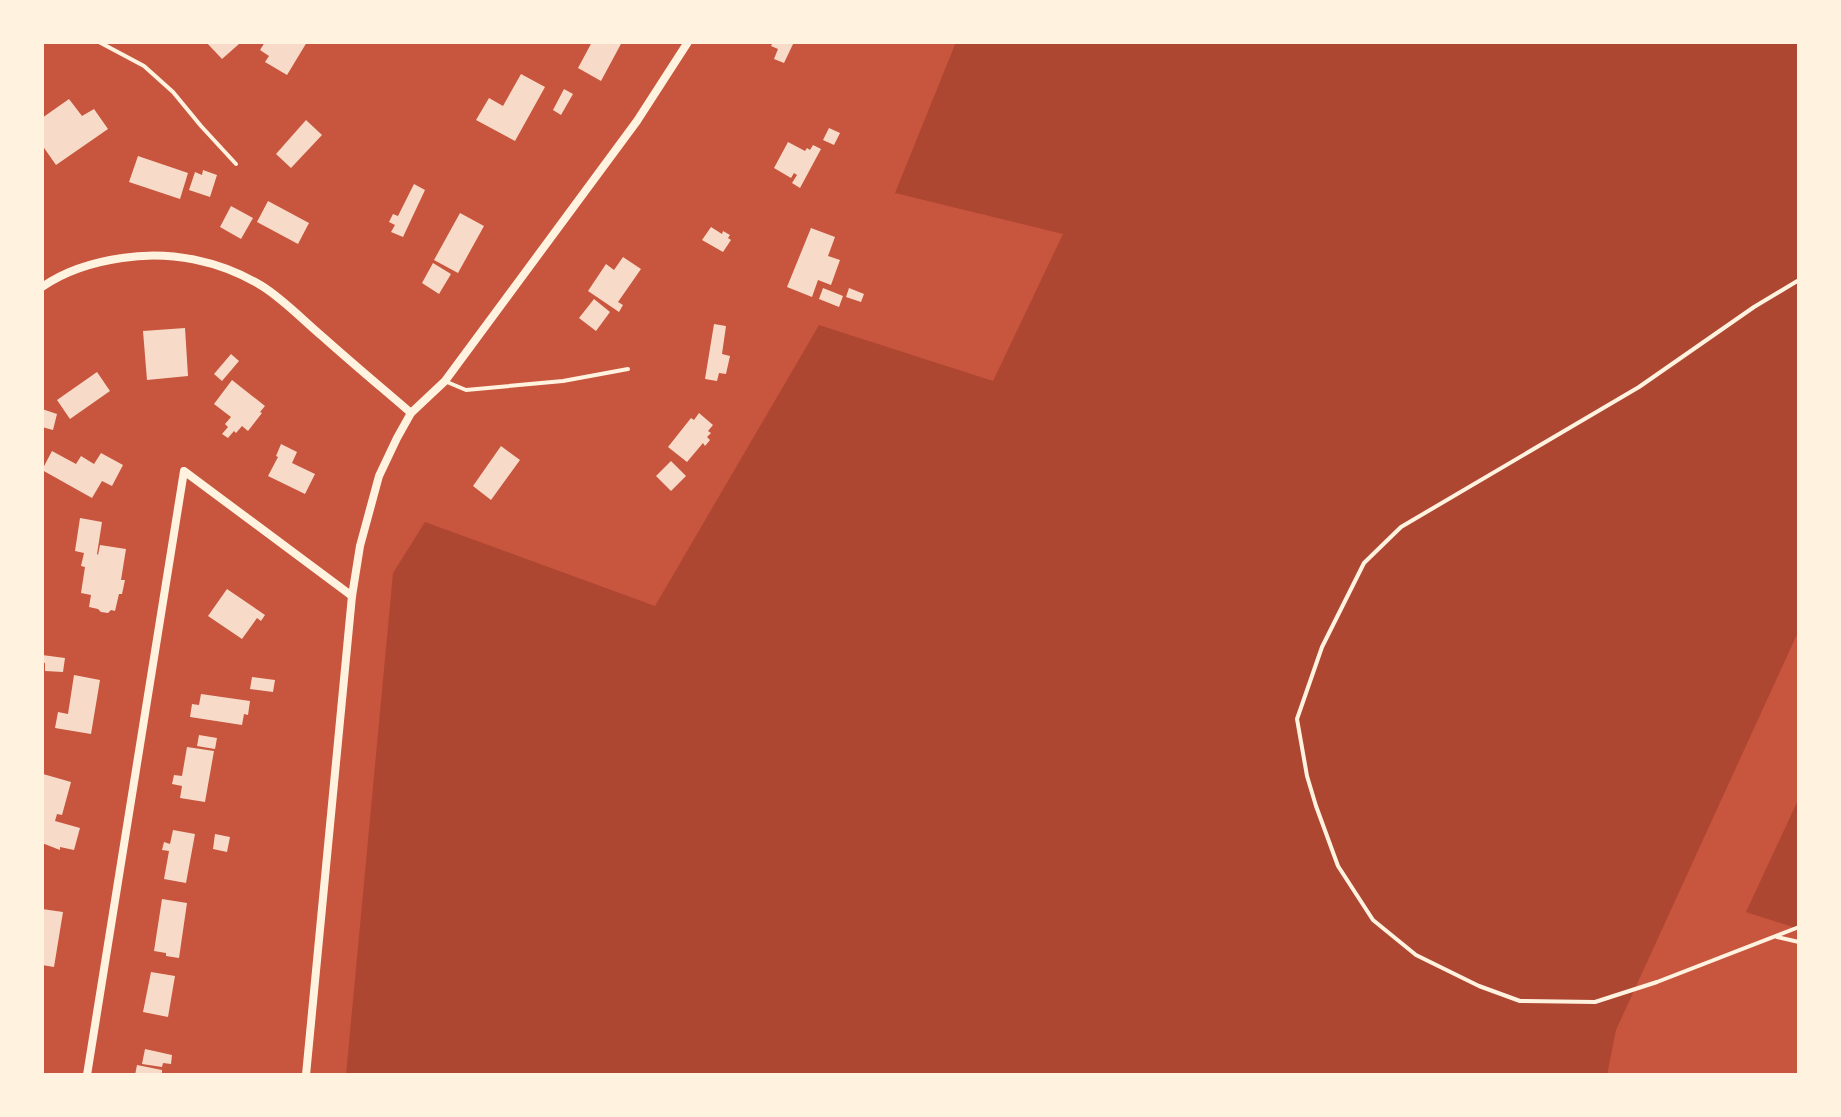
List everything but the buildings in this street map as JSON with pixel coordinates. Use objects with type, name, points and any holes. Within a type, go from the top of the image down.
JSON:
[{"type":"street","points":[[306,1075],[352,596],[368,512],[379,476],[411,413],[445,381],[637,121],[688,42]]},
{"type":"street","points":[[42,287],[73,270],[134,256],[168,255],[202,261],[235,272],[265,288],[411,413]]},
{"type":"street","points":[[87,1075],[184,471],[352,596]]},
{"type":"lane","points":[[99,42],[144,66],[173,92],[236,164]]},
{"type":"lane","points":[[1799,280],[1754,307],[1639,387],[1401,527],[1364,563],[1322,647],[1297,719],[1307,776],[1338,866],[1373,920],[1416,955],[1479,986],[1520,1001],[1595,1002],[1657,982],[1799,927]]},
{"type":"lane","points":[[445,381],[466,390],[563,381],[628,369]]},
{"type":"lane","points":[[1775,937],[1799,942]]},
{"type":"shaded area","points":[[956,42],[1799,42],[1799,630],[1616,1030],[1607,1075],[346,1075],[393,573],[425,522],[655,606],[819,325],[993,381],[1063,234],[895,193]]},
{"type":"shaded area","points":[[1799,798],[1799,929],[1746,912]]}]
